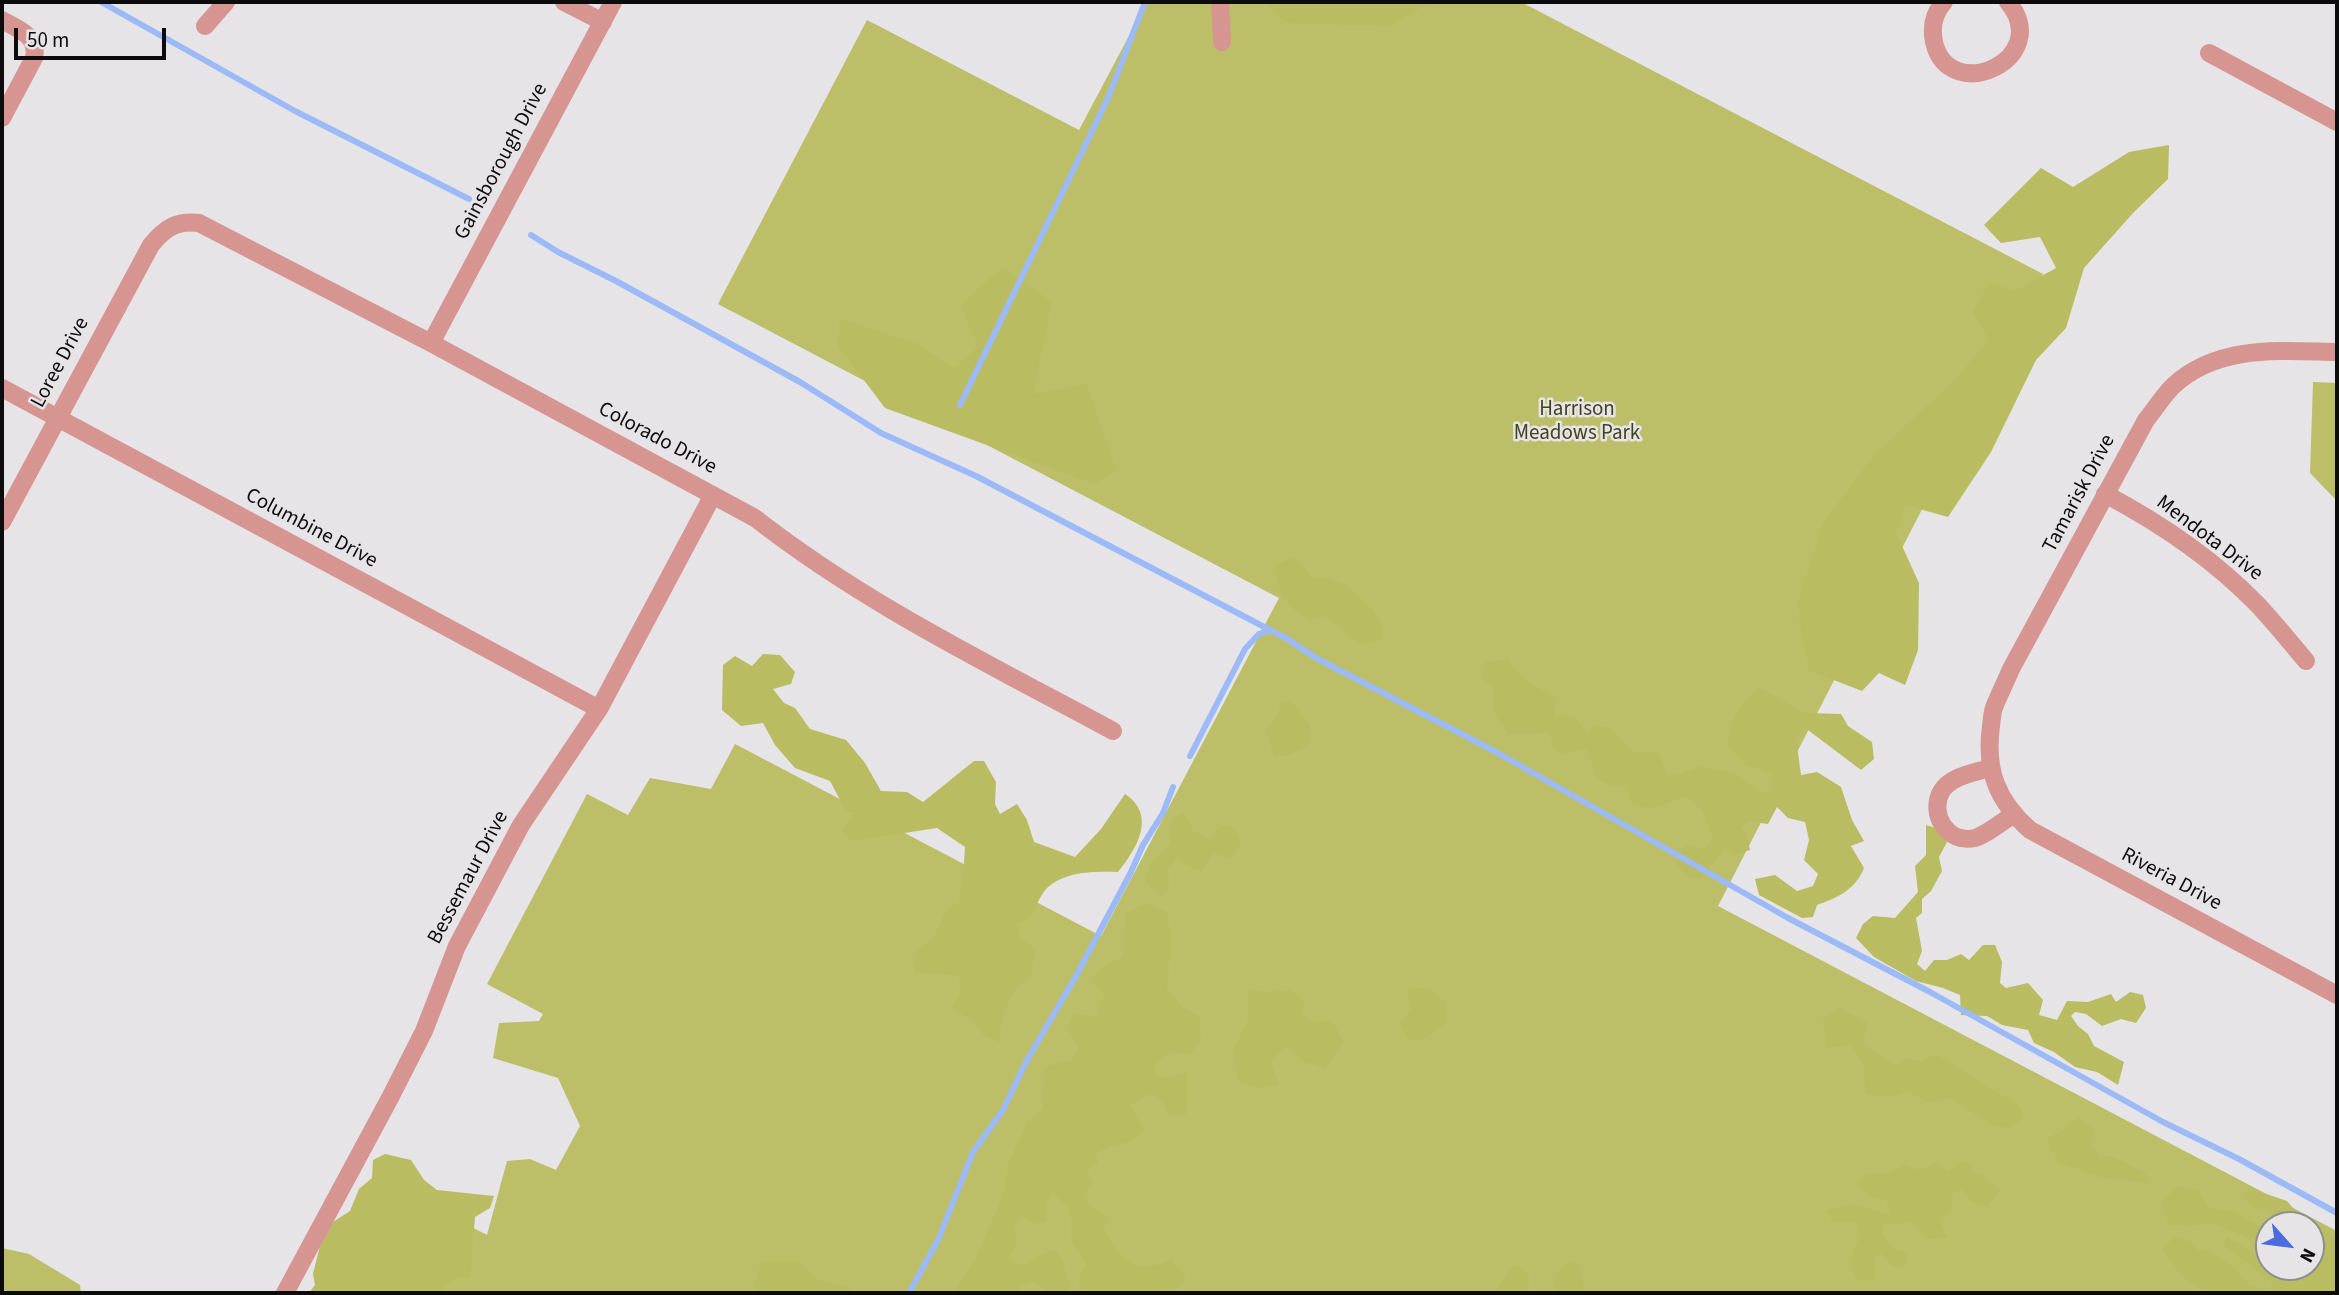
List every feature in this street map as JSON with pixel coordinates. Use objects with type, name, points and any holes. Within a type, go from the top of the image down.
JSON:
[{"type":"street","points":[[205,26],[226,2]]},
{"type":"street","points":[[564,2],[603,22]]},
{"type":"street","name":"Gainsborough Drive","points":[[431,343],[614,2]]},
{"type":"street","points":[[1220,2],[1222,42]]},
{"type":"street","points":[[1944,2],[1934,18],[1932,32],[1935,46],[1942,58],[1953,68],[1966,73],[1981,74],[1994,70],[2006,61],[2014,50],[2019,36],[2018,22],[2008,2]]},
{"type":"street","points":[[2,20],[25,33],[32,39],[36,49],[34,58],[2,118]]},
{"type":"street","points":[[2210,53],[2337,122]]},
{"type":"street","name":"Colorado Drive","points":[[165,229],[186,221],[199,223],[431,343],[755,518],[800,553],[882,606],[1113,731]]},
{"type":"street","name":"Loree Drive","points":[[2,522],[151,245],[165,229]]},
{"type":"street","name":"Tamarisk Drive","points":[[1998,789],[1990,768],[1989,739],[1994,707],[2011,669],[2146,419],[2174,386],[2197,369],[2221,358],[2248,352],[2337,352]]},
{"type":"street","name":"Columbine Drive","points":[[2,388],[599,709]]},
{"type":"street","name":"Mendota Drive","points":[[2105,494],[2185,544],[2230,578],[2258,605],[2306,661]]},
{"type":"street","name":"Bessemaur Drive","points":[[285,1293],[424,1031],[457,946],[521,825],[599,709],[713,495]]},
{"type":"street","points":[[1990,768],[1959,777],[1942,791],[1938,805],[1941,825],[1960,838],[1973,838],[2013,815]]},
{"type":"street","name":"Riveria Drive","points":[[1998,789],[2013,815],[2030,830],[2337,995]]},
{"type":"green space","name":"Harrison Meadows Park","points":[[1147,2],[1521,2],[2043,274],[1718,906],[2299,1211],[2255,1211],[2255,1281],[2325,1281],[2325,1225],[2337,1231],[2337,1293],[324,1293],[383,1181],[487,1235],[507,1161],[530,1159],[556,1170],[580,1126],[558,1078],[493,1058],[499,1023],[539,1021],[543,1014],[487,984],[587,794],[628,815],[650,778],[711,789],[735,744],[1101,936],[1279,598],[718,304],[867,20],[1079,130]]},
{"type":"green space","points":[[1266,2],[1430,2],[1390,26],[1286,23]]},
{"type":"green space","points":[[2169,145],[2168,179],[2084,268],[2066,328],[2036,360],[1991,452],[1948,517],[1905,505],[1897,535],[1919,583],[1918,650],[1905,685],[1879,673],[1862,691],[1808,670],[1797,605],[1823,523],[1874,455],[1956,379],[1989,339],[1972,312],[1990,282],[2014,291],[2056,268],[2040,237],[2001,243],[1984,225],[2041,168],[2073,187],[2129,152]]},
{"type":"green space","points":[[1003,267],[1052,302],[1033,394],[1086,384],[1117,471],[1094,484],[885,408],[838,346],[839,318],[915,343],[955,368],[977,348],[962,304]]},
{"type":"green space","points":[[2313,382],[2337,383],[2337,501],[2310,473]]},
{"type":"green space","points":[[1293,558],[1304,566],[1310,577],[1329,578],[1345,584],[1372,609],[1383,627],[1381,640],[1360,645],[1326,616],[1310,620],[1294,609],[1281,591],[1276,564]]},
{"type":"green space","points":[[763,654],[780,655],[795,672],[791,684],[773,689],[784,703],[795,708],[810,729],[846,740],[865,763],[881,791],[907,792],[923,802],[974,761],[984,761],[996,782],[995,804],[1000,814],[1017,804],[1027,820],[1034,842],[1075,857],[1101,829],[1125,794],[1135,802],[1142,822],[1141,832],[1132,853],[1118,872],[1090,872],[1071,875],[1054,882],[1044,891],[1030,918],[1016,923],[1020,937],[1035,950],[1031,977],[1017,989],[1007,1005],[1000,1042],[983,1035],[974,1022],[952,1008],[961,990],[958,976],[914,972],[917,949],[934,938],[945,912],[958,902],[965,847],[937,828],[852,841],[841,830],[856,812],[846,811],[830,781],[795,768],[775,745],[763,723],[741,726],[722,710],[723,665],[735,656],[752,666]]},
{"type":"green space","points":[[1508,659],[1529,682],[1556,697],[1554,716],[1573,715],[1589,734],[1594,725],[1610,728],[1633,752],[1658,753],[1667,773],[1680,774],[1701,766],[1737,774],[1760,792],[1773,791],[1772,774],[1746,765],[1727,746],[1736,714],[1751,695],[1759,688],[1806,713],[1841,714],[1848,726],[1872,742],[1874,759],[1861,770],[1804,727],[1796,738],[1801,775],[1817,772],[1841,787],[1852,820],[1864,841],[1851,846],[1864,868],[1860,876],[1845,892],[1817,905],[1813,917],[1802,918],[1759,895],[1755,879],[1775,875],[1797,891],[1813,886],[1818,874],[1804,860],[1809,840],[1805,822],[1788,818],[1777,807],[1768,824],[1748,821],[1741,829],[1746,832],[1750,850],[1734,855],[1725,848],[1699,879],[1688,877],[1675,863],[1686,844],[1704,849],[1714,838],[1702,811],[1687,796],[1651,809],[1631,803],[1627,783],[1613,787],[1598,780],[1586,749],[1565,754],[1553,749],[1549,733],[1508,734],[1494,712],[1494,689],[1482,678],[1485,662]]},
{"type":"green space","points":[[1291,701],[1310,725],[1309,745],[1288,755],[1274,757],[1266,730],[1277,715],[1281,703]]},
{"type":"green space","points":[[1184,813],[1193,831],[1210,839],[1222,825],[1233,828],[1241,843],[1230,859],[1214,853],[1202,871],[1185,865],[1177,857],[1168,871],[1170,889],[1161,896],[1145,883],[1152,861],[1170,844],[1172,819]]},
{"type":"green space","points":[[1926,825],[1939,829],[1947,842],[1939,857],[1942,871],[1931,891],[1922,899],[1922,913],[1916,918],[1922,951],[1917,964],[1925,971],[1934,960],[1947,960],[1961,954],[1969,960],[1983,945],[1995,945],[2002,962],[2000,983],[2006,988],[2028,983],[2043,1000],[2039,1015],[2057,1020],[2067,1001],[2088,1002],[2111,994],[2116,1002],[2130,992],[2143,995],[2146,1008],[2136,1023],[2121,1019],[2102,1026],[2086,1014],[2075,1012],[2071,1016],[2088,1034],[2094,1046],[2124,1062],[2118,1085],[2097,1072],[2075,1067],[2054,1052],[2034,1043],[2028,1030],[2002,1025],[1987,1016],[1961,1015],[1960,995],[1916,981],[1874,957],[1856,938],[1863,924],[1873,916],[1895,918],[1918,892],[1915,866],[1926,855]]},
{"type":"green space","points":[[1147,903],[1167,912],[1171,950],[1166,987],[1181,1006],[1199,1016],[1201,1039],[1190,1055],[1172,1052],[1158,1061],[1153,1071],[1162,1078],[1187,1073],[1186,1115],[1170,1116],[1162,1101],[1150,1094],[1130,1105],[1145,1131],[1133,1140],[1097,1153],[1098,1164],[1092,1166],[1088,1176],[1093,1184],[1082,1194],[1092,1208],[1108,1217],[1105,1231],[1124,1258],[1140,1266],[1159,1264],[1171,1259],[1186,1277],[1177,1290],[1161,1290],[1160,1293],[1084,1293],[1077,1283],[1086,1264],[1071,1241],[1070,1209],[1052,1192],[1046,1203],[1046,1221],[1037,1224],[1022,1217],[1014,1227],[1017,1242],[1008,1259],[1023,1266],[1038,1256],[1055,1250],[1063,1261],[1070,1290],[1052,1293],[1032,1282],[1020,1286],[1020,1293],[953,1293],[976,1258],[1005,1191],[1007,1166],[1029,1120],[1043,1109],[1044,1067],[1072,1060],[1079,1047],[1067,1029],[1074,1014],[1098,1016],[1103,994],[1091,980],[1100,968],[1123,957],[1126,913]]},
{"type":"green space","points":[[1428,988],[1446,1003],[1445,1024],[1423,1040],[1407,1039],[1400,1023],[1411,1009],[1407,989]]},
{"type":"green space","points":[[1249,989],[1268,992],[1290,990],[1304,1001],[1302,1013],[1311,1022],[1332,1021],[1344,1042],[1325,1069],[1303,1061],[1286,1047],[1270,1061],[1279,1084],[1262,1088],[1238,1082],[1233,1050],[1247,1022]]},
{"type":"green space","points":[[1839,1007],[1868,1023],[1864,1045],[1894,1066],[1905,1059],[1922,1061],[1936,1054],[2018,1105],[2024,1119],[2010,1128],[1992,1125],[1951,1098],[1928,1103],[1908,1091],[1891,1097],[1866,1094],[1864,1066],[1851,1045],[1827,1048],[1823,1018]]},
{"type":"green space","points":[[2078,1116],[2095,1130],[2091,1144],[2100,1157],[2112,1156],[2146,1174],[2148,1183],[2104,1178],[2057,1162],[2047,1139]]},
{"type":"green space","points":[[385,1154],[411,1160],[424,1180],[437,1190],[494,1196],[490,1208],[475,1217],[470,1277],[457,1277],[444,1286],[446,1293],[309,1293],[315,1285],[313,1274],[320,1246],[333,1222],[350,1211],[359,1189],[372,1178],[373,1160]]},
{"type":"green space","points":[[1962,1161],[1971,1163],[1972,1174],[1981,1174],[2000,1190],[1987,1207],[1970,1201],[1961,1188],[1954,1194],[1951,1211],[1938,1218],[1948,1238],[1928,1239],[1910,1221],[1898,1225],[1882,1223],[1882,1235],[1896,1250],[1907,1253],[1907,1264],[1899,1269],[1889,1264],[1881,1253],[1874,1259],[1874,1280],[1857,1280],[1852,1258],[1861,1237],[1858,1222],[1832,1222],[1828,1211],[1851,1204],[1891,1215],[1886,1200],[1870,1196],[1857,1184],[1867,1174],[1889,1173],[1905,1164],[1919,1170],[1938,1162],[1948,1172]]},
{"type":"green space","points":[[2178,1186],[2199,1192],[2208,1208],[2234,1212],[2255,1223],[2255,1240],[2212,1223],[2194,1226],[2168,1225],[2162,1203]]},
{"type":"green space","points":[[2249,1188],[2287,1201],[2296,1211],[2253,1208],[2243,1196]]},
{"type":"green space","points":[[2325,1229],[2337,1243],[2337,1293],[2206,1293],[2176,1268],[2163,1249],[2174,1237],[2192,1242],[2198,1251],[2207,1249],[2233,1267],[2249,1285],[2269,1291],[2272,1282],[2325,1281]]},
{"type":"green space","points":[[2226,1237],[2255,1253],[2255,1269],[2224,1245]]},
{"type":"green space","points":[[2,1248],[29,1254],[80,1285],[81,1293],[10,1293],[2,1289]]},
{"type":"green space","points":[[761,1262],[799,1262],[819,1280],[848,1287],[852,1293],[753,1293]]},
{"type":"green space","points":[[1567,1263],[1579,1264],[1585,1293],[1554,1293],[1557,1272]]},
{"type":"green space","points":[[1514,1264],[1530,1274],[1529,1293],[1486,1293],[1497,1290]]},
{"type":"waterway","points":[[101,2],[295,111],[469,199]]},
{"type":"waterway","points":[[960,405],[1108,98],[1145,2]]},
{"type":"waterway","points":[[531,235],[800,382],[881,433],[976,476],[1270,630]]},
{"type":"waterway","points":[[1190,756],[1245,649],[1259,634],[1270,630],[1316,658],[1498,753],[1788,918],[1930,992],[2163,1122],[2239,1159],[2337,1213]]},
{"type":"waterway","points":[[909,1293],[938,1240],[973,1152],[1003,1110],[1026,1062],[1076,976],[1143,845],[1163,813],[1173,787]]}]
